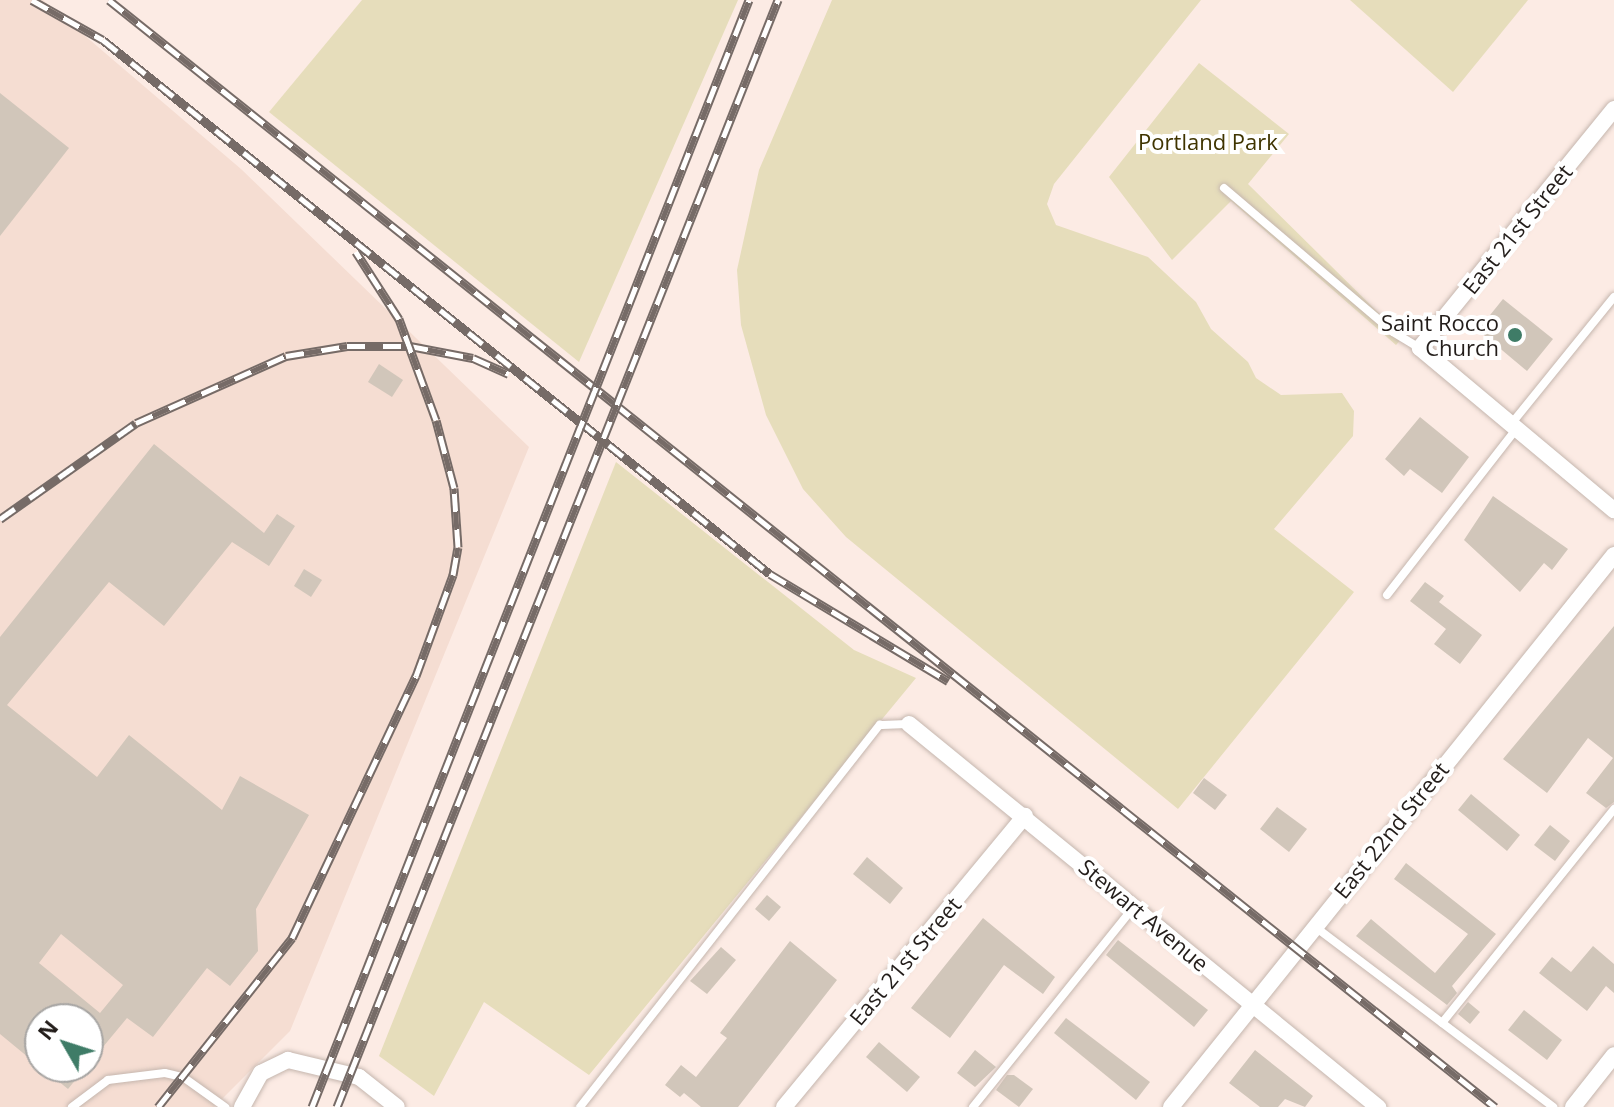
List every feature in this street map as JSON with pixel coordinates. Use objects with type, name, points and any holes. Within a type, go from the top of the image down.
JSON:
[{"type":"street","name":"East 21st Street","points":[[1420,348],[1614,109]]},
{"type":"street","points":[[1420,348],[1614,510]]},
{"type":"street","name":"East 22nd Street","points":[[1171,1107],[1614,555]]},
{"type":"street","name":"Stewart Avenue","points":[[909,724],[1025,816],[1370,1105]]},
{"type":"street","name":"East 21st Street","points":[[784,1107],[1025,816]]},
{"type":"street","points":[[1573,1107],[1614,1055]]},
{"type":"street","points":[[242,1107],[261,1073],[273,1064],[305,1060],[359,1077],[397,1107]]},
{"type":"lane","points":[[1224,188],[1393,332],[1420,348]]},
{"type":"lane","points":[[1387,595],[1614,297]]},
{"type":"lane","points":[[580,1107],[880,725],[909,724]]},
{"type":"lane","points":[[1442,1023],[1614,809]]},
{"type":"lane","points":[[973,1107],[1134,907]]},
{"type":"lane","points":[[1314,926],[1553,1107]]},
{"type":"lane","points":[[72,1107],[108,1080],[165,1073],[183,1077],[225,1107]]},
{"type":"shaded area","points":[[0,0],[43,0],[241,169],[529,447],[290,1031],[214,1107],[0,1107]]},
{"type":"green space","points":[[362,0],[738,0],[579,362],[269,112]]},
{"type":"green space","points":[[832,0],[1201,0],[1054,184],[1047,204],[1056,225],[1148,257],[1196,302],[1211,329],[1248,362],[1256,378],[1281,395],[1342,393],[1354,411],[1353,436],[1274,529],[1354,592],[1178,809],[846,537],[803,489],[766,415],[741,325],[737,270],[759,170]]},
{"type":"green space","points":[[1350,0],[1528,0],[1453,92]]},
{"type":"green space","name":"Portland Park","points":[[1199,63],[1289,134],[1248,184],[1403,337],[1396,345],[1231,201],[1172,260],[1109,177]]},
{"type":"green space","points":[[616,462],[854,650],[916,678],[589,1075],[484,1002],[434,1096],[379,1056]]},
{"type":"building","points":[[0,93],[69,148],[0,236]]},
{"type":"building","name":"Saint Rocco Church","points":[[1503,299],[1553,339],[1527,371],[1478,330]]},
{"type":"building","points":[[379,364],[403,380],[392,397],[368,382]]},
{"type":"building","points":[[1420,417],[1469,457],[1442,493],[1410,469],[1404,476],[1385,459]]},
{"type":"building","points":[[154,444],[264,533],[277,514],[295,526],[269,566],[232,542],[164,626],[109,582],[7,705],[97,777],[129,735],[222,810],[240,776],[309,815],[256,909],[258,951],[230,986],[207,968],[153,1037],[127,1018],[104,1046],[104,1008],[123,985],[61,934],[39,963],[88,1003],[24,1003],[24,1054],[0,1034],[0,637]]},
{"type":"building","points":[[1493,496],[1568,549],[1552,570],[1544,563],[1520,592],[1464,540]]},
{"type":"building","points":[[304,569],[322,580],[311,597],[294,586]]},
{"type":"building","points":[[1425,582],[1444,596],[1439,602],[1482,635],[1460,664],[1434,644],[1446,629],[1410,601]]},
{"type":"building","points":[[1614,626],[1614,802],[1606,808],[1586,793],[1613,758],[1588,738],[1547,793],[1503,759]]},
{"type":"building","points":[[1204,778],[1227,795],[1215,810],[1193,793]]},
{"type":"building","points":[[1471,794],[1520,835],[1507,851],[1458,810]]},
{"type":"building","points":[[1277,807],[1307,829],[1289,852],[1260,829]]},
{"type":"building","points":[[1550,825],[1570,841],[1555,861],[1534,845]]},
{"type":"building","points":[[867,857],[903,888],[890,904],[853,874]]},
{"type":"building","points":[[1406,863],[1496,934],[1452,986],[1457,993],[1447,1005],[1356,936],[1371,919],[1435,973],[1468,934],[1394,879]]},
{"type":"building","points":[[767,895],[781,907],[769,921],[755,909]]},
{"type":"building","points":[[983,918],[1055,977],[1043,994],[1004,965],[950,1038],[911,1008]]},
{"type":"building","points":[[1118,940],[1208,1010],[1194,1027],[1106,955]]},
{"type":"building","points":[[790,941],[837,980],[738,1107],[701,1107],[684,1093],[680,1097],[665,1085],[681,1065],[696,1077],[727,1038],[720,1033]]},
{"type":"building","points":[[1593,946],[1614,964],[1614,993],[1606,986],[1587,1011],[1539,973],[1552,957],[1571,972]]},
{"type":"building","points":[[721,947],[736,960],[707,994],[690,981]]},
{"type":"building","points":[[1468,1002],[1480,1012],[1470,1024],[1458,1014]]},
{"type":"building","points":[[1524,1010],[1562,1040],[1547,1060],[1508,1030]]},
{"type":"building","points":[[1066,1018],[1150,1082],[1136,1100],[1054,1033]]},
{"type":"building","points":[[879,1042],[920,1077],[907,1092],[866,1057]]},
{"type":"building","points":[[975,1050],[996,1067],[975,1087],[957,1073]]},
{"type":"building","points":[[1255,1050],[1313,1096],[1305,1107],[1285,1099],[1278,1107],[1260,1107],[1229,1083]]},
{"type":"building","points":[[1007,1075],[1014,1075],[1033,1089],[1019,1107],[996,1090]]},
{"type":"railway","points":[[32,0],[103,40],[770,574],[948,681]]},
{"type":"railway","points":[[109,0],[1495,1107]]},
{"type":"railway","points":[[312,1107],[749,0]]},
{"type":"railway","points":[[337,1107],[778,0]]},
{"type":"railway","points":[[158,1107],[292,938],[416,676],[453,575],[458,547],[454,488],[436,420],[399,319],[356,252]]},
{"type":"railway","points":[[0,519],[136,423],[286,356],[347,346],[410,346],[473,358],[509,374]]},
{"type":"place","name":"Saint Rocco Church","points":[[1515,335]]}]
